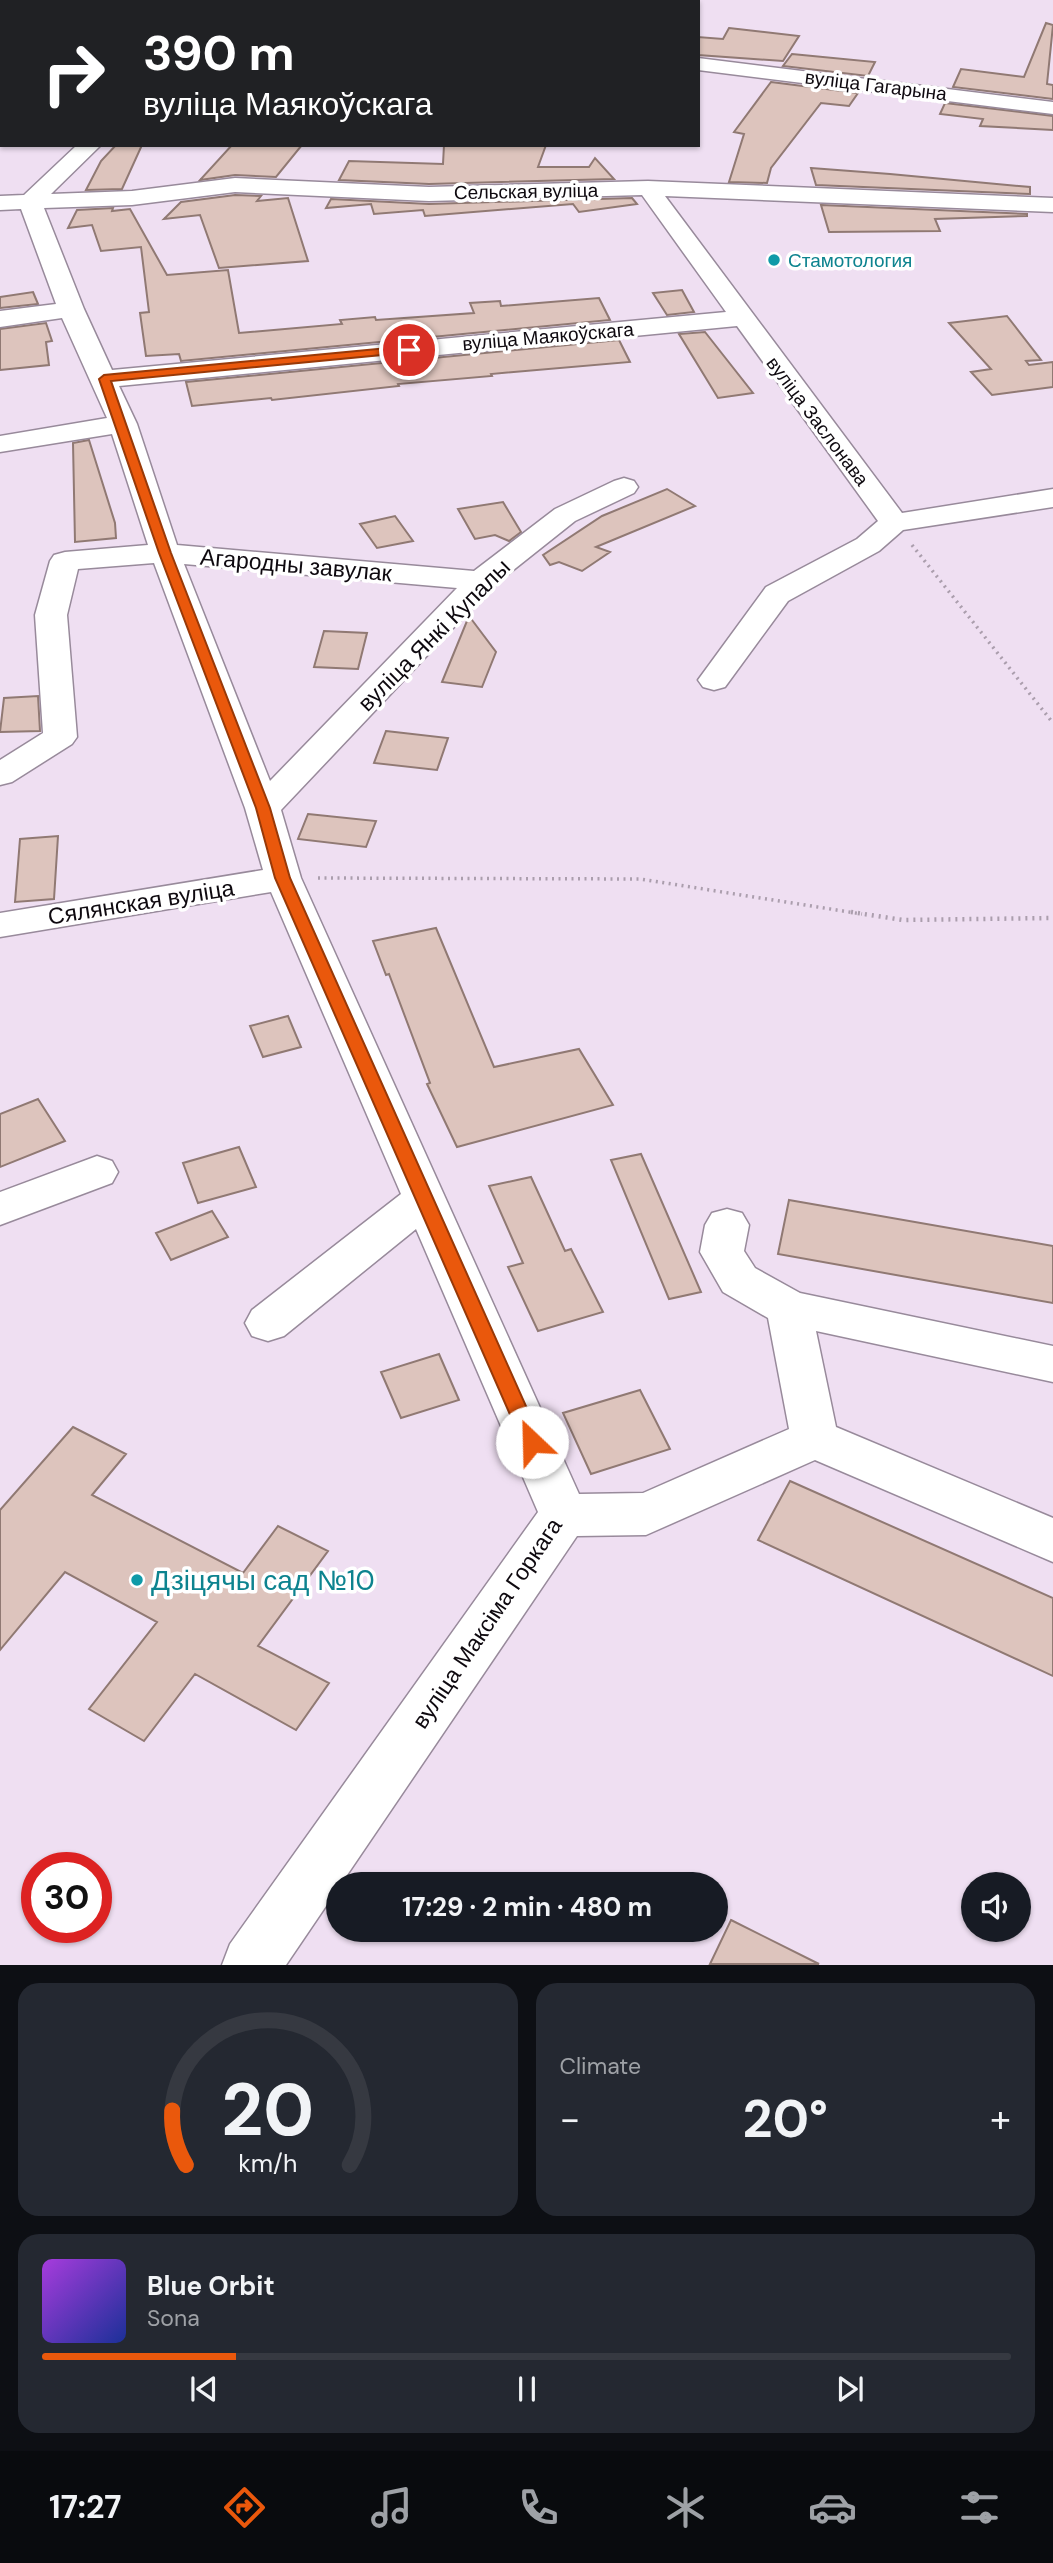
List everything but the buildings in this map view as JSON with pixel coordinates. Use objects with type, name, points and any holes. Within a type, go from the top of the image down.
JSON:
[{"type":"street","name":"вуліца Гагарына","points":[[700,64],[1053,108]]},
{"type":"street","points":[[15,202],[87,147]]},
{"type":"street","name":"Сельская вуліца","points":[[15,202],[131,198],[235,185],[429,194],[648,188],[1053,205]]},
{"type":"street","name":"вуліца Заслонава","points":[[648,188],[894,523]]},
{"type":"street","name":"вуліца Максіма Горкага","points":[[15,202],[71,309],[122,424],[165,553],[263,808],[283,878],[565,1515],[251,1965]]},
{"type":"street","points":[[0,319],[71,309]]},
{"type":"street","name":"вуліца Маякоўскага","points":[[104,379],[742,318]]},
{"type":"street","points":[[0,444],[122,424]]},
{"type":"street","name":"вуліца Янкі Купалы","points":[[263,808],[481,581],[565,515],[624,487]]},
{"type":"street","points":[[714,680],[777,594],[868,545],[894,523],[1053,498]]},
{"type":"street","name":"Агародны завулак","points":[[0,775],[60,737],[51,615],[65,561],[165,553],[481,581]]},
{"type":"street","name":"Сялянская вуліца","points":[[0,925],[283,878]]},
{"type":"street","points":[[0,1209],[97,1172]]},
{"type":"street","points":[[268,1323],[425,1199]]},
{"type":"street","points":[[727,1225],[722,1252],[739,1280],[789,1308],[1053,1363]]},
{"type":"street","points":[[789,1308],[815,1439]]},
{"type":"street","points":[[565,1515],[646,1514],[815,1439],[1053,1541]]},
{"type":"path","points":[[894,523],[1053,723]]},
{"type":"path","points":[[283,878],[640,879],[903,920],[1053,918]]},
{"type":"place","name":"Стамотология","points":[[774,260]]},
{"type":"place","name":"Дзіцячы сад №10","points":[[137,1580]]},
{"type":"route","points":[[409,350],[104,379],[165,553],[263,808],[283,878],[532,1442]]}]
